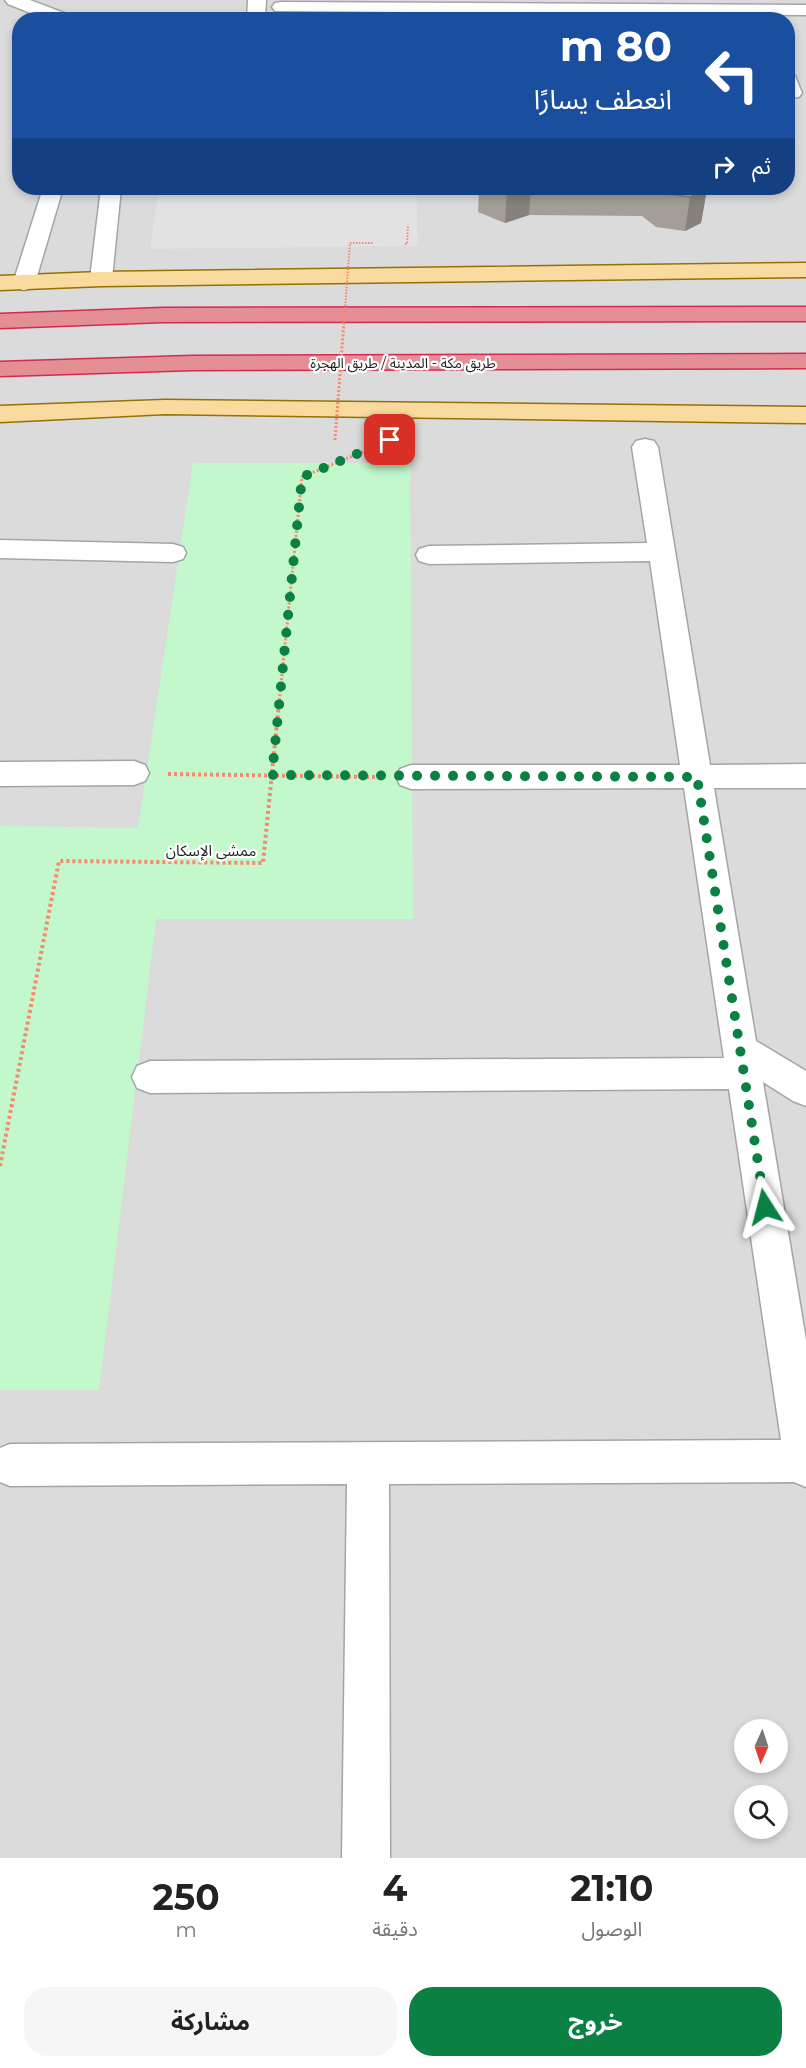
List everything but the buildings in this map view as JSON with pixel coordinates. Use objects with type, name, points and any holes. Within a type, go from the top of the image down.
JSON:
[{"type":"highway","points":[[620,315],[806,306]]},
{"type":"highway","points":[[0,321],[163,315],[806,314]]},
{"type":"highway","name":"طريق مكة - المدينة / طريق الهجرة","points":[[0,369],[192,363],[806,361]]},
{"type":"highway","points":[[477,363],[806,373]]},
{"type":"main road","points":[[0,284],[100,279],[806,270]]},
{"type":"main road","points":[[0,414],[177,408],[806,415]]},
{"type":"street","points":[[14,0],[45,12]]},
{"type":"street","points":[[281,7],[489,12]]},
{"type":"street","points":[[668,12],[806,10]]},
{"type":"street","points":[[24,283],[51,195]]},
{"type":"street","points":[[100,279],[110,195]]},
{"type":"street","points":[[10,1465],[806,1463],[798,1370],[742,1061],[645,447]]},
{"type":"street","points":[[0,549],[173,553]]},
{"type":"street","points":[[429,555],[662,552]]},
{"type":"street","points":[[0,774],[134,773]]},
{"type":"street","points":[[411,777],[806,776]]},
{"type":"street","points":[[150,1077],[742,1061],[806,1090]]},
{"type":"street","points":[[366,1858],[368,1464]]},
{"type":"path","points":[[407,244],[408,225]]},
{"type":"path","points":[[335,440],[350,243]]},
{"type":"path","name":"ممشى الإسكان","points":[[0,1166],[59,861],[263,863],[302,477],[390,440]]},
{"type":"path","points":[[134,773],[411,777]]},
{"type":"shaded area","points":[[0,0],[806,0],[806,1858],[0,1858]]},
{"type":"shaded area","points":[[158,195],[416,195],[418,246],[150,249]]},
{"type":"green space","points":[[193,463],[410,463],[413,919],[156,919],[99,1390],[0,1390],[0,826],[138,828]]},
{"type":"route","points":[[390,440],[302,477],[272,775],[697,777],[765,1207]]}]
